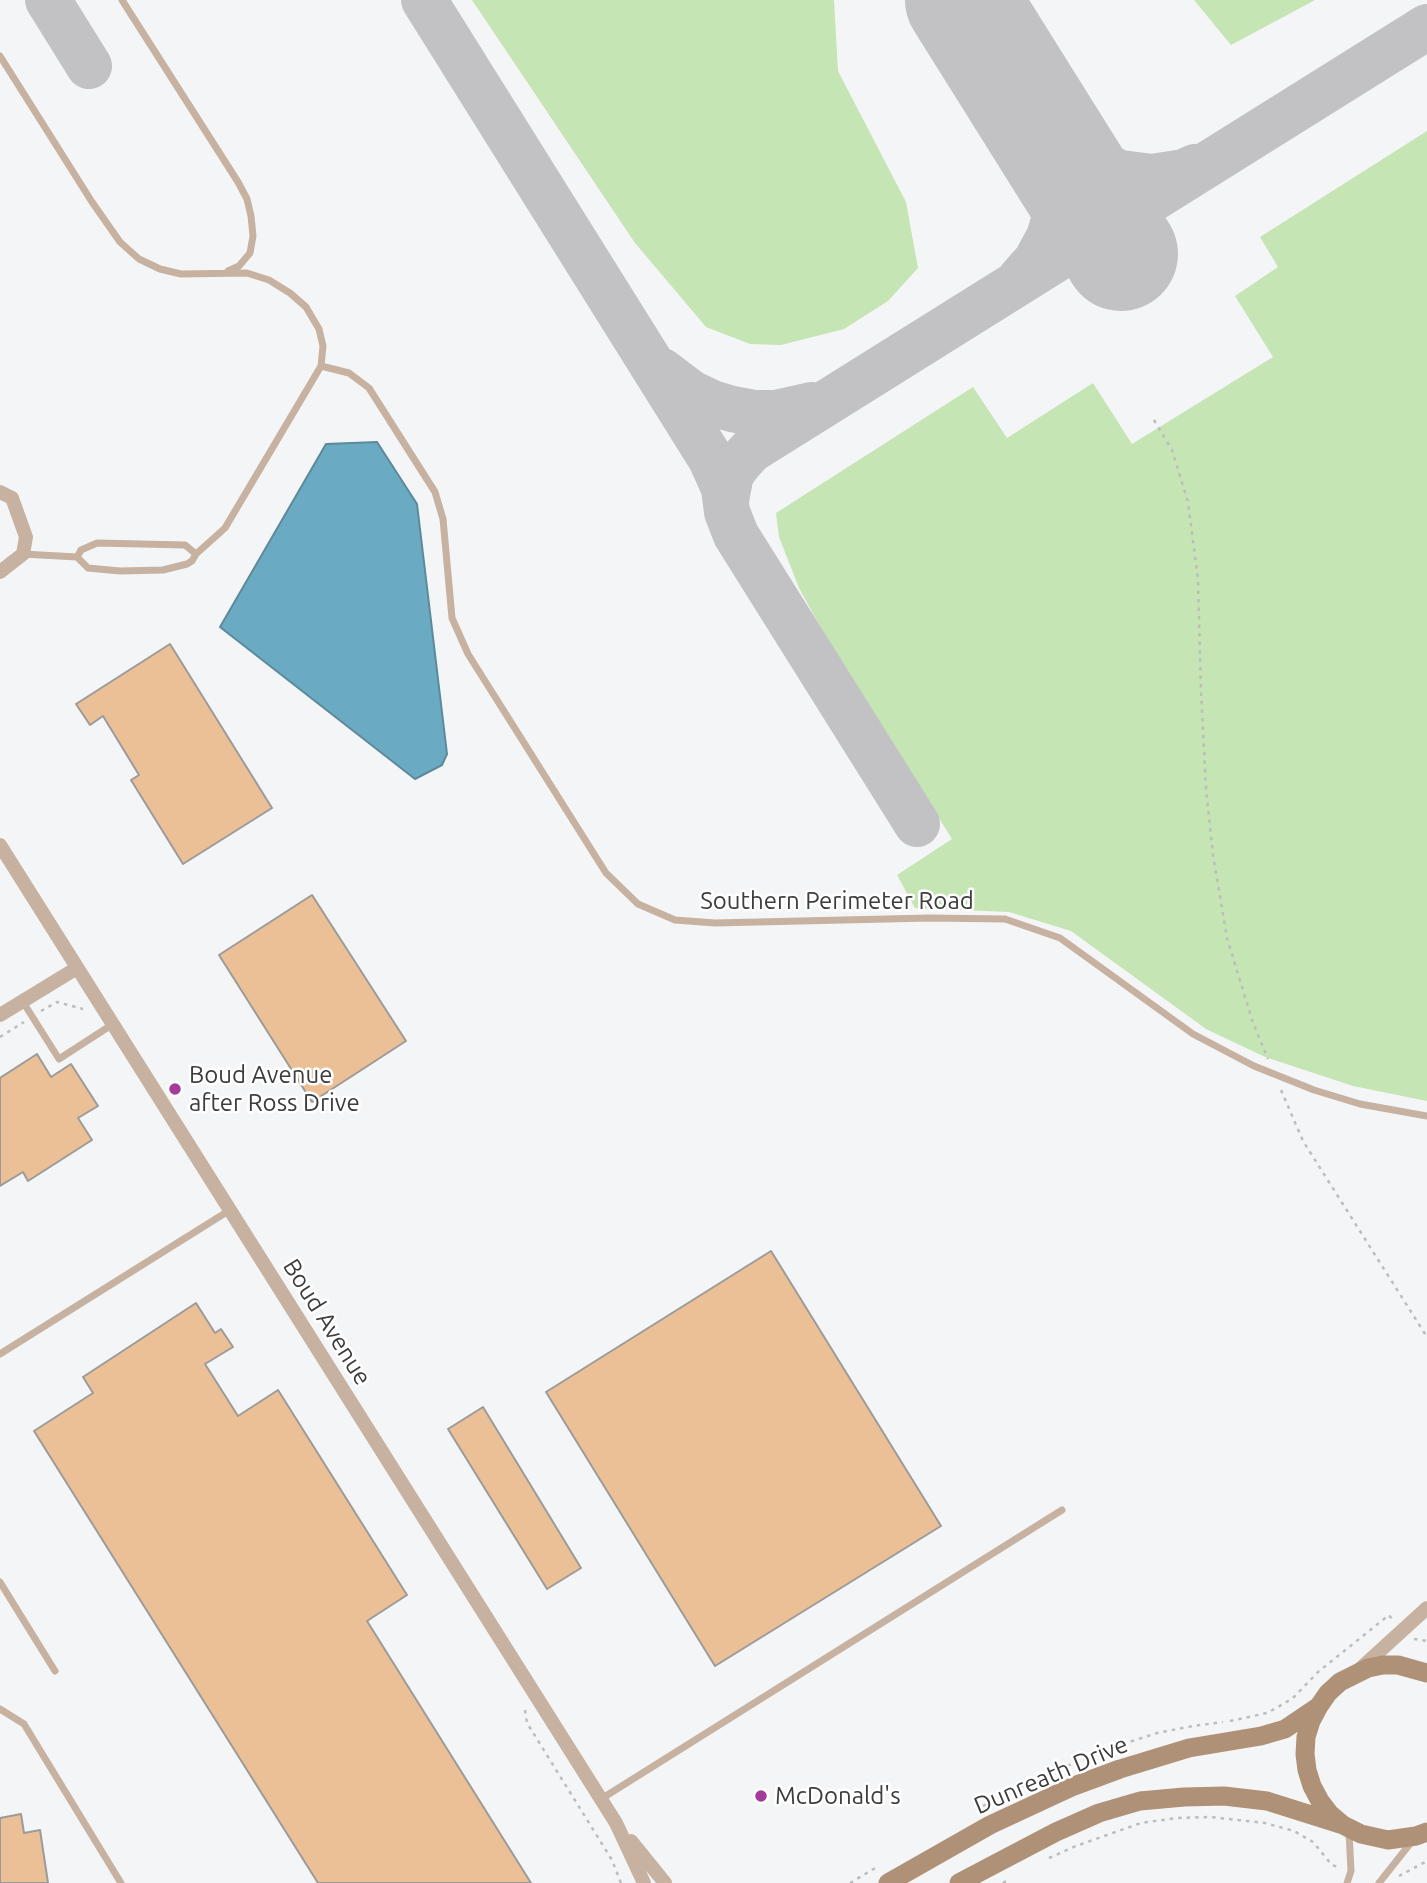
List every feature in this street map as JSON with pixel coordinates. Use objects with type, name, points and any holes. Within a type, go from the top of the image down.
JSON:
[{"type":"main road","points":[[1346,1826],[1330,1814],[1312,1786],[1305,1754],[1311,1721],[1328,1693],[1340,1682],[1368,1668],[1391,1665],[1427,1673]]},
{"type":"main road","name":"Dunreath Drive","points":[[888,1883],[990,1825],[1074,1786],[1189,1748],[1261,1737],[1284,1729],[1319,1706]]},
{"type":"main road","points":[[958,1883],[1056,1832],[1099,1813],[1140,1801],[1224,1796],[1267,1801],[1346,1826],[1374,1838],[1388,1840],[1421,1834]]},
{"type":"street","points":[[0,492],[12,498],[26,537],[23,554],[0,572]]},
{"type":"street","name":"Boud Avenue","points":[[0,845],[77,968],[106,1028],[230,1210],[601,1799],[665,1883]]},
{"type":"street","points":[[0,1015],[77,968]]},
{"type":"street","points":[[1354,1674],[1427,1608]]},
{"type":"street","name":"Boud Avenue","points":[[617,1823],[644,1883]]},
{"type":"lane","points":[[122,0],[247,199],[253,236],[250,253],[239,266],[224,272]]},
{"type":"lane","points":[[0,57],[120,242],[139,259],[160,269],[199,275],[247,273],[269,280],[306,307],[319,329],[323,346],[321,366],[225,527],[192,561],[163,570],[131,571],[88,568],[77,557],[23,554]]},
{"type":"lane","name":"Southern Perimeter Road","points":[[321,366],[349,373],[369,388],[435,492],[443,519],[452,618],[468,654],[606,873],[638,904],[675,920],[715,923],[915,918],[1005,919],[1060,938],[1193,1034],[1254,1066],[1314,1090],[1360,1104],[1427,1116]]},
{"type":"lane","points":[[77,557],[81,550],[97,543],[185,545],[196,554]]},
{"type":"lane","points":[[23,1001],[59,1059],[106,1028]]},
{"type":"lane","points":[[0,1354],[230,1210]]},
{"type":"lane","points":[[601,1799],[1062,1510]]},
{"type":"lane","points":[[0,1582],[55,1671]]},
{"type":"lane","points":[[0,1709],[24,1724],[121,1883]]},
{"type":"lane","points":[[1346,1826],[1351,1871],[1347,1883]]},
{"type":"lane","points":[[1379,1883],[1421,1834]]},
{"type":"path","points":[[1154,420],[1172,450],[1188,502],[1198,580],[1206,788],[1213,855],[1227,938],[1253,1023],[1303,1141],[1427,1337]]},
{"type":"path","points":[[0,1037],[57,1002],[86,1010],[106,1028]]},
{"type":"path","points":[[524,1708],[527,1723],[612,1860],[621,1883]]},
{"type":"path","points":[[1043,1860],[1141,1823],[1210,1817],[1265,1823],[1294,1831],[1313,1842],[1332,1865],[1351,1871]]},
{"type":"path","points":[[1387,1874],[1401,1876],[1427,1861]]},
{"type":"path","points":[[1003,1883],[1012,1876]]},
{"type":"green space","points":[[472,0],[834,0],[838,71],[906,202],[918,268],[888,301],[844,329],[781,345],[750,344],[706,327],[635,243]]},
{"type":"green space","points":[[1194,0],[1315,0],[1231,45]]},
{"type":"green space","points":[[1427,131],[1427,1101],[1353,1086],[1265,1057],[1206,1029],[1071,931],[1009,912],[915,908],[897,875],[952,839],[828,641],[799,588],[779,537],[776,513],[973,387],[1007,438],[1093,383],[1132,444],[1273,357],[1235,296],[1278,267],[1260,237]]},
{"type":"water","points":[[377,442],[417,504],[447,754],[442,765],[415,779],[220,627],[326,444]]},
{"type":"building","points":[[170,644],[272,808],[183,864],[131,780],[139,775],[103,716],[90,725],[76,704]]},
{"type":"building","points":[[312,895],[406,1041],[312,1102],[219,955]]},
{"type":"building","points":[[37,1054],[51,1077],[71,1064],[98,1106],[78,1118],[92,1140],[28,1181],[23,1172],[0,1186],[0,1078]]},
{"type":"building","points":[[771,1251],[941,1526],[715,1666],[546,1392]]},
{"type":"building","points":[[196,1303],[215,1333],[221,1329],[233,1347],[205,1364],[238,1416],[278,1390],[407,1595],[367,1621],[531,1883],[318,1883],[34,1431],[93,1393],[83,1377]]},
{"type":"building","points":[[483,1407],[581,1568],[547,1589],[448,1429]]},
{"type":"building","points":[[21,1814],[24,1833],[40,1830],[48,1883],[0,1883],[0,1818]]},
{"type":"taxiway","points":[[48,0],[89,66]]},
{"type":"taxiway","points":[[424,0],[711,459],[724,488],[727,512],[736,535],[917,824]]},
{"type":"taxiway","points":[[726,500],[731,474],[751,450],[1427,27]]},
{"type":"taxiway","points":[[1036,118],[1072,149],[1121,173],[1152,177],[1184,172],[1195,167]]},
{"type":"taxiway","points":[[1020,279],[1036,261],[1049,237],[1056,214],[1059,189],[1055,158],[1037,121]]},
{"type":"taxiway","points":[[662,371],[691,393],[732,409],[776,413],[812,405]]},
{"type":"runway","points":[[962,0],[1121,254]]},
{"type":"place","name":"Boud Avenue after Ross Drive","points":[[175,1089]]},
{"type":"place","name":"McDonald's","points":[[761,1796]]}]
